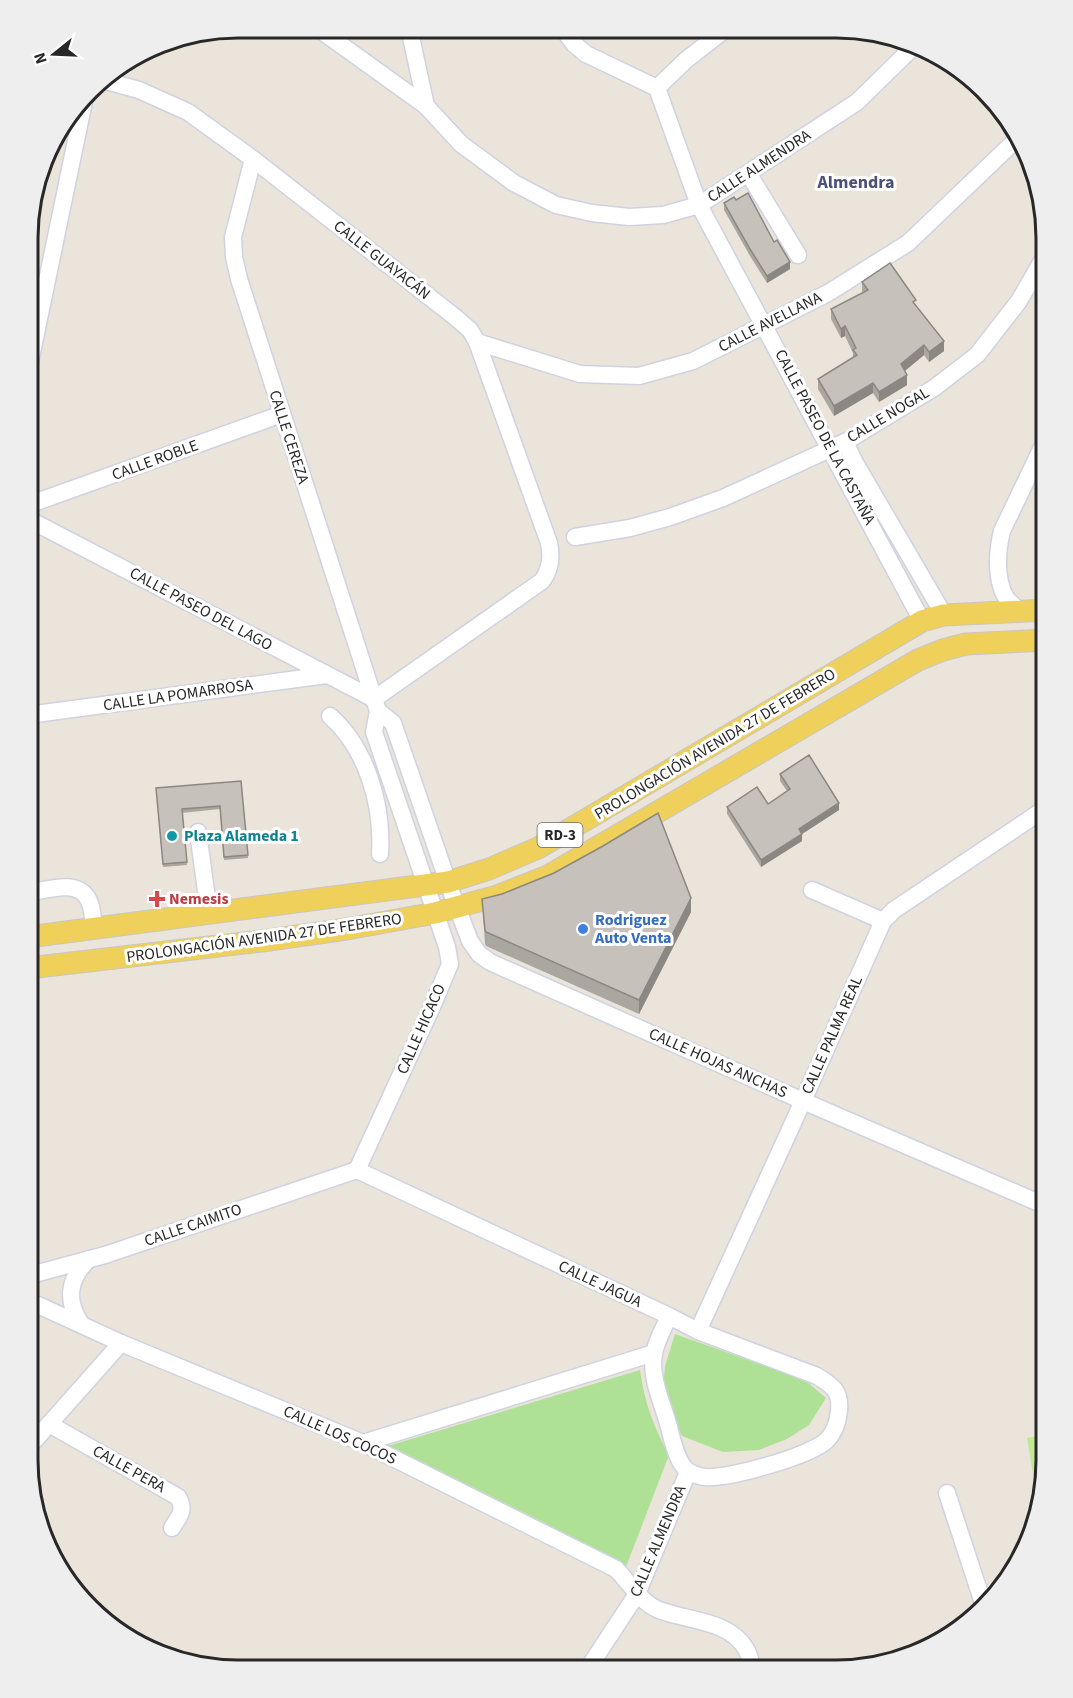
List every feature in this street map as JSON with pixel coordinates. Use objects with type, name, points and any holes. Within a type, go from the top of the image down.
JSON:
[{"type":"main road","name":"PROLONGACIÓN AVENIDA 27 DE FEBRERO","points":[[38,937],[448,882],[489,869],[538,848],[922,621],[944,615],[1036,611]]},
{"type":"main road","name":"PROLONGACIÓN AVENIDA 27 DE FEBRERO","points":[[38,967],[347,929],[435,913],[497,896],[548,876],[918,660],[966,644],[1036,641]]},
{"type":"street","name":"CALLE ALMENDRA","points":[[331,38],[426,106],[461,144],[514,183],[556,205],[592,213],[629,217],[663,215],[699,205],[857,102],[908,52]]},
{"type":"street","points":[[411,38],[426,106]]},
{"type":"street","points":[[570,38],[586,54],[657,88],[686,60],[714,38]]},
{"type":"street","name":"CALLE GUAYACÁN","points":[[111,82],[139,90],[188,112],[253,159],[455,317],[470,330],[477,342],[549,543],[551,563],[542,581],[376,705]]},
{"type":"street","name":"CALLE PASEO DE LA CASTAÑA","points":[[657,88],[699,205],[765,324],[838,445],[922,621]]},
{"type":"street","points":[[38,320],[82,112]]},
{"type":"street","name":"CALLE AVELLANA","points":[[477,342],[580,374],[639,376],[693,361],[828,293],[908,243],[1012,144]]},
{"type":"street","name":"CALLE CEREZA","points":[[253,159],[233,237],[234,257],[239,279],[376,705],[374,732],[425,884]]},
{"type":"street","points":[[748,173],[798,255]]},
{"type":"street","name":"CALLE NOGAL","points":[[575,537],[630,528],[670,517],[723,498],[838,445],[934,388],[976,355],[1019,301],[1036,271]]},
{"type":"street","name":"CALLE ROBLE","points":[[38,501],[282,414]]},
{"type":"street","name":"CALLE PASEO DE LA CASTAÑA","points":[[838,445],[854,461],[944,615]]},
{"type":"street","points":[[1020,612],[1007,598],[1002,585],[998,570],[998,545],[1002,531],[1036,460]]},
{"type":"street","name":"CALLE PASEO DEL LAGO","points":[[38,524],[327,675],[376,705]]},
{"type":"street","name":"CALLE LA POMARROSA","points":[[38,714],[327,675]]},
{"type":"street","name":"CALLE CEREZA","points":[[376,705],[393,723],[470,941]]},
{"type":"street","points":[[330,716],[341,726],[353,744],[372,783],[380,829],[380,854]]},
{"type":"street","points":[[372,783],[389,778]]},
{"type":"street","name":"CALLE PALMA REAL","points":[[698,1330],[883,921],[894,910],[1036,815]]},
{"type":"street","points":[[198,832],[209,914]]},
{"type":"street","name":"CALLE HICACO","points":[[357,1170],[450,964],[447,947],[425,884]]},
{"type":"street","points":[[38,891],[71,886],[79,889],[90,902],[94,929]]},
{"type":"street","points":[[812,890],[883,921]]},
{"type":"street","points":[[447,947],[470,941]]},
{"type":"street","name":"CALLE HOJAS ANCHAS","points":[[470,941],[479,954],[490,962],[1035,1201]]},
{"type":"street","name":"CALLE CAIMITO","points":[[38,1273],[105,1255],[357,1170]]},
{"type":"street","name":"CALLE JAGUA","points":[[357,1170],[698,1330],[817,1376],[832,1386],[840,1399],[838,1419],[834,1430],[827,1440],[814,1449],[762,1467],[723,1476],[704,1477],[688,1472]]},
{"type":"street","points":[[82,1325],[72,1306],[72,1285],[75,1275],[89,1259]]},
{"type":"street","name":"CALLE LOS COCOS","points":[[38,1305],[363,1443],[616,1569],[647,1603],[659,1610],[719,1627],[737,1636],[747,1650],[750,1660]]},
{"type":"street","points":[[669,1316],[654,1353],[653,1364],[658,1391],[680,1462],[688,1472]]},
{"type":"street","points":[[38,1436],[121,1342]]},
{"type":"street","points":[[363,1443],[654,1353]]},
{"type":"street","name":"CALLE PERA","points":[[49,1424],[178,1497],[182,1504],[182,1511],[172,1528]]},
{"type":"street","name":"CALLE ALMENDRA","points":[[594,1660],[638,1594],[688,1472]]},
{"type":"street","points":[[947,1493],[981,1598]]},
{"type":"green space","points":[[675,1334],[805,1380],[826,1398],[809,1425],[787,1439],[759,1450],[723,1452],[682,1436],[663,1390],[665,1366]]},
{"type":"green space","points":[[640,1370],[650,1414],[669,1455],[626,1567],[388,1446]]},
{"type":"green space","points":[[1035,1436],[1034,1482],[1027,1438]]},
{"type":"building","points":[[748,193],[774,242],[777,240],[790,262],[767,276],[724,203],[734,197],[736,200]]},
{"type":"building","points":[[890,263],[916,300],[913,302],[944,341],[929,352],[924,345],[901,364],[907,375],[879,392],[873,383],[834,406],[818,379],[857,355],[845,326],[841,329],[831,309],[868,290],[862,282]]},
{"type":"building","points":[[809,755],[839,803],[799,829],[802,834],[761,860],[727,807],[757,787],[768,804],[790,789],[780,774]]},
{"type":"building","name":"Plaza Alameda 1","points":[[241,781],[248,855],[224,857],[220,806],[182,809],[187,862],[163,864],[156,788]]},
{"type":"building","name":"Rodriguez Auto Venta","points":[[658,813],[691,898],[639,1000],[486,932],[482,899],[502,894],[554,873]]},
{"type":"place","name":"Plaza Alameda 1","points":[[172,836]]},
{"type":"place","name":"Nemesis","points":[[157,899]]},
{"type":"place","name":"Rodriguez Auto Venta","points":[[583,929]]},
{"type":"district","name":"Almendra","points":[[856,182]]}]
